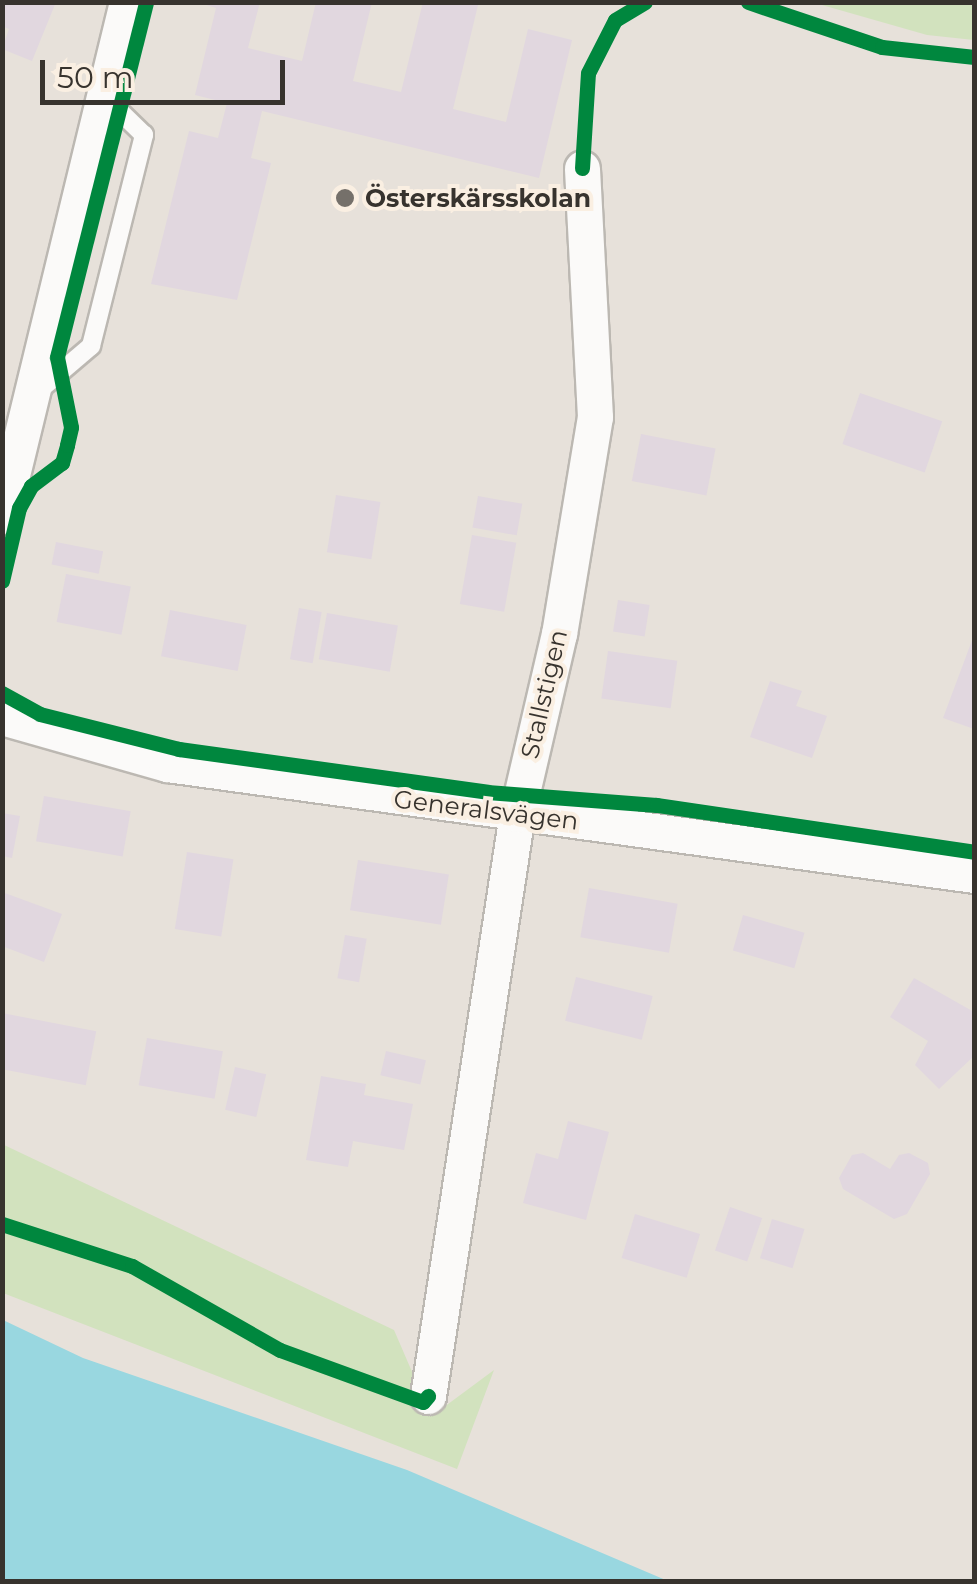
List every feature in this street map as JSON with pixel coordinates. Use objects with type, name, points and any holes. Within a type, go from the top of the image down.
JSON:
[{"type":"street","points":[[2,516],[126,2]]},
{"type":"street","name":"Stallstigen","points":[[428,1396],[517,814],[559,634],[595,418],[582,168]]},
{"type":"street","name":"Generalsvägen","points":[[2,716],[167,764],[974,875]]},
{"type":"lane","points":[[31,398],[91,346],[144,134],[104,96]]},
{"type":"green space","points":[[815,3],[974,3],[974,40],[927,35]]},
{"type":"green space","points":[[2,1144],[394,1330],[416,1381],[440,1410],[494,1370],[457,1469],[3,1293]]},
{"type":"water","points":[[3,1320],[83,1358],[407,1470],[668,1581],[3,1581]]},
{"type":"building","points":[[2,2],[56,2],[32,61],[2,49],[9,29],[2,26]]},
{"type":"building","points":[[197,2],[260,2],[248,48],[302,61],[316,2],[372,2],[353,81],[401,92],[423,2],[478,5],[453,109],[506,122],[528,29],[572,40],[539,178],[262,111],[251,158],[271,163],[237,300],[151,284],[189,131],[218,138],[227,103],[195,95],[216,8]]},
{"type":"building","points":[[860,393],[942,421],[925,472],[842,444]]},
{"type":"building","points":[[641,434],[716,449],[706,496],[632,481]]},
{"type":"building","points":[[336,495],[380,502],[371,559],[327,552]]},
{"type":"building","points":[[478,496],[522,504],[517,535],[472,528]]},
{"type":"building","points":[[472,535],[516,543],[504,612],[460,604]]},
{"type":"building","points":[[56,542],[103,551],[99,574],[52,565]]},
{"type":"building","points":[[66,574],[131,587],[121,635],[57,622]]},
{"type":"building","points":[[618,600],[650,605],[645,637],[613,632]]},
{"type":"building","points":[[299,608],[322,612],[313,663],[290,659]]},
{"type":"building","points":[[170,610],[247,625],[238,671],[161,656]]},
{"type":"building","points":[[327,613],[398,626],[390,672],[319,659]]},
{"type":"building","points":[[974,635],[974,729],[943,718]]},
{"type":"building","points":[[608,651],[677,661],[671,708],[601,699]]},
{"type":"building","points":[[770,681],[802,691],[796,706],[827,716],[812,758],[750,737]]},
{"type":"building","points":[[44,796],[131,811],[123,857],[36,841]]},
{"type":"building","points":[[2,813],[20,816],[12,858],[2,856]]},
{"type":"building","points":[[187,852],[233,859],[221,936],[175,929]]},
{"type":"building","points":[[358,860],[449,874],[441,925],[350,910]]},
{"type":"building","points":[[589,888],[678,904],[669,953],[580,937]]},
{"type":"building","points":[[2,892],[62,914],[44,962],[2,946]]},
{"type":"building","points":[[743,915],[805,933],[794,968],[733,951]]},
{"type":"building","points":[[345,935],[367,939],[359,982],[337,978]]},
{"type":"building","points":[[576,977],[653,996],[642,1040],[565,1021]]},
{"type":"building","points":[[914,978],[974,1012],[974,1056],[939,1089],[915,1065],[928,1041],[890,1017]]},
{"type":"building","points":[[2,1013],[96,1031],[86,1085],[2,1069]]},
{"type":"building","points":[[147,1038],[223,1051],[214,1099],[139,1085]]},
{"type":"building","points":[[386,1051],[426,1060],[420,1085],[380,1075]]},
{"type":"building","points":[[235,1067],[266,1074],[256,1117],[225,1110]]},
{"type":"building","points":[[321,1076],[366,1084],[364,1095],[413,1104],[404,1150],[353,1141],[348,1167],[306,1160]]},
{"type":"building","points":[[568,1121],[609,1132],[586,1220],[523,1203],[536,1153],[558,1159]]},
{"type":"building","points":[[863,1153],[890,1169],[899,1155],[909,1153],[928,1163],[930,1174],[907,1214],[894,1219],[843,1189],[839,1178],[852,1155]]},
{"type":"building","points":[[730,1207],[762,1218],[747,1262],[715,1250]]},
{"type":"building","points":[[635,1214],[700,1234],[687,1278],[622,1258]]},
{"type":"building","points":[[772,1219],[805,1229],[793,1268],[760,1258]]},
{"type":"cycle path","points":[[2,581],[19,508],[31,486],[62,463],[67,445],[71,427],[57,357],[146,2]]},
{"type":"cycle path","points":[[582,168],[588,73],[615,20],[645,2]]},
{"type":"cycle path","points":[[748,2],[882,47],[974,57]]},
{"type":"cycle path","points":[[2,693],[40,714],[179,749],[487,792],[657,805],[974,852]]},
{"type":"cycle path","points":[[2,1224],[132,1266],[280,1350],[423,1402],[428,1396]]},
{"type":"place","name":"Österskärsskolan","points":[[345,198]]}]
